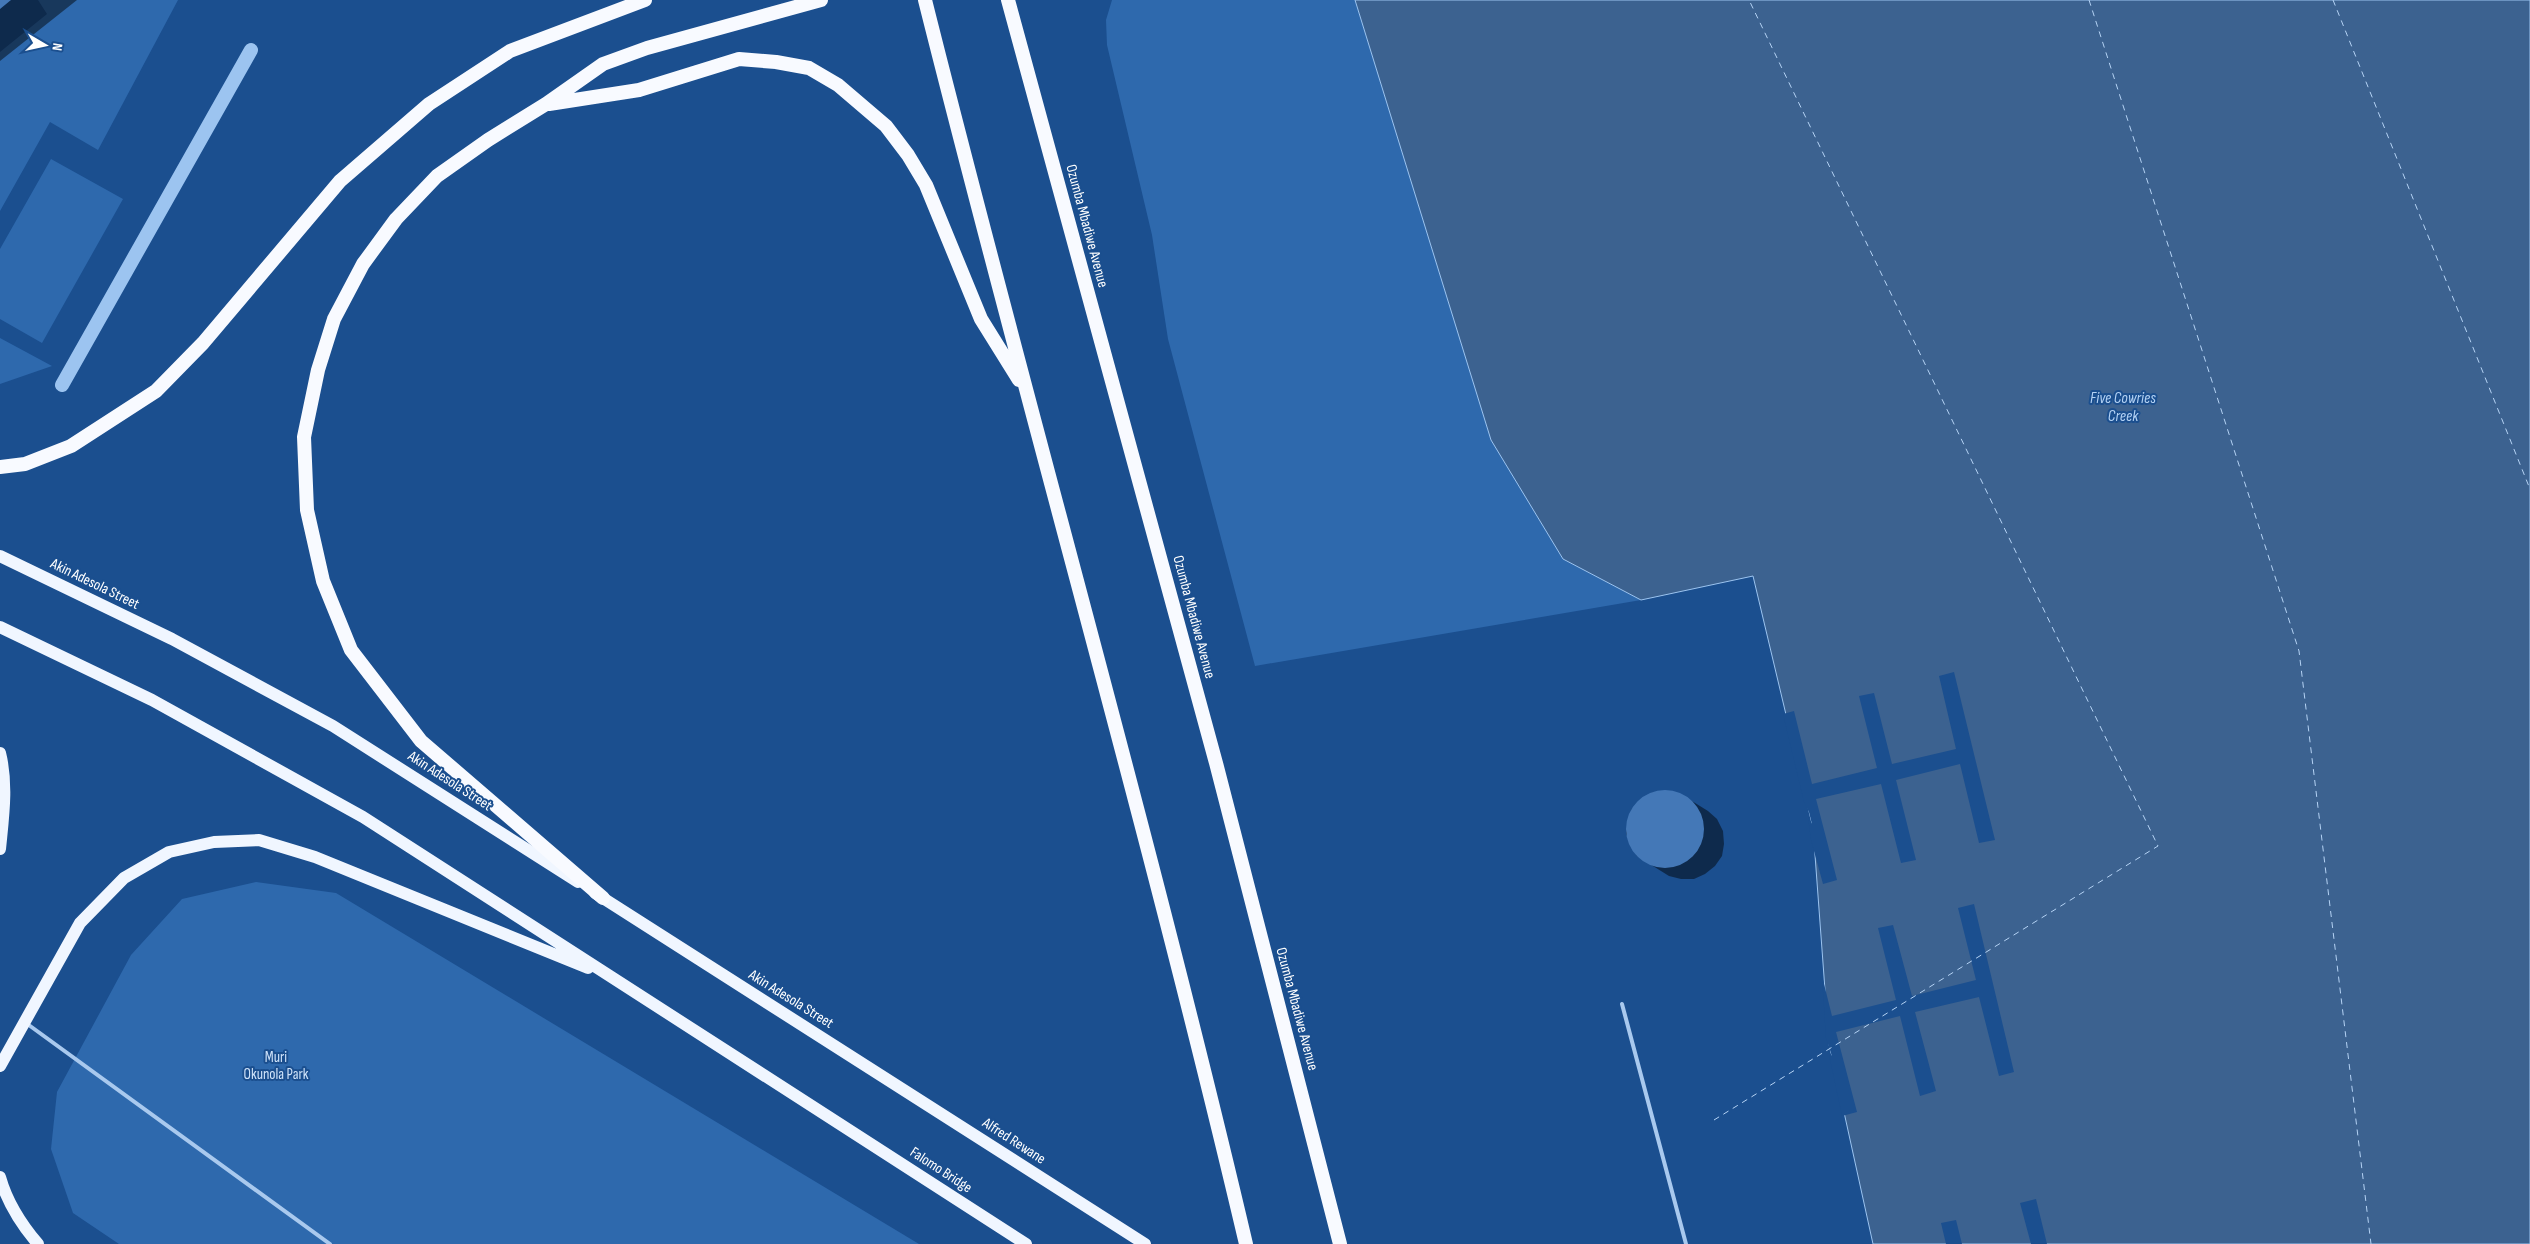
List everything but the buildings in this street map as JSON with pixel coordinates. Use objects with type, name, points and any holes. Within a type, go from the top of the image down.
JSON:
[{"type":"highway","points":[[0,467],[25,464],[71,446],[156,391],[203,343],[340,181],[429,104],[510,51],[645,0]]},
{"type":"highway","points":[[603,898],[422,741],[352,650],[323,581],[307,510],[304,437],[318,370],[334,319],[363,264],[396,219],[437,176],[488,140],[546,104],[602,64],[647,48],[821,0]]},
{"type":"highway","points":[[925,0],[1026,392],[1126,765],[1246,1244]]},
{"type":"highway","name":"Ozumba Mbadiwe Avenue","points":[[1008,0],[1214,753],[1340,1244]]},
{"type":"highway","points":[[546,104],[639,90],[739,60],[776,62],[809,68],[838,85],[886,126],[908,155],[926,185],[981,319],[1026,392]]},
{"type":"main road","name":"Akin Adesola Street","points":[[0,556],[172,639],[333,726],[865,1065]]},
{"type":"main road","points":[[0,627],[152,700],[363,817],[619,981]]},
{"type":"main road","points":[[0,754],[3,767],[4,811],[0,849]]},
{"type":"main road","points":[[0,1066],[80,923],[124,878],[169,852],[214,842],[260,840],[315,856],[619,981]]},
{"type":"main road","name":"Falomo Bridge","points":[[619,981],[1026,1244]]},
{"type":"main road","name":"Alfred Rewane","points":[[865,1065],[1145,1244]]},
{"type":"main road","points":[[0,1177],[4,1190],[24,1228],[38,1244]]},
{"type":"lane","points":[[1622,1004],[1686,1244]]},
{"type":"lane","points":[[25,1022],[330,1244]]},
{"type":"green space","points":[[38,0],[178,0],[98,150],[50,122],[0,211],[0,52],[47,14]]},
{"type":"green space","points":[[1112,0],[1355,0],[1492,440],[1563,559],[1641,600],[1255,666],[1168,339],[1152,235],[1107,45],[1106,20]]},
{"type":"green space","points":[[51,159],[123,199],[42,343],[0,319],[0,249]]},
{"type":"green space","points":[[0,338],[52,366],[0,384]]},
{"type":"green space","name":"Muri Okunola Park","points":[[256,882],[336,893],[919,1244],[119,1244],[73,1213],[51,1149],[57,1092],[131,955],[182,899]]},
{"type":"water","name":"Five Cowries Creek","points":[[1355,0],[2530,0],[2530,1244],[1873,1244],[1829,1044],[1813,828],[1753,576],[1641,600],[1563,559],[1491,440]]},
{"type":"pier","points":[[1954,672],[1995,840],[1979,843],[1960,764],[1896,780],[1916,860],[1901,863],[1881,784],[1816,799],[1837,880],[1823,884],[1811,840],[1808,817],[1812,824],[1804,802],[1783,714],[1794,711],[1812,784],[1877,768],[1859,696],[1874,693],[1892,764],[1956,749],[1939,676]]},
{"type":"pier","points":[[1974,904],[2014,1072],[1999,1076],[1979,997],[1915,1012],[1936,1091],[1920,1096],[1900,1016],[1836,1032],[1857,1112],[1842,1116],[1828,1050],[1832,1056],[1826,1038],[1822,976],[1832,1016],[1896,1000],[1878,928],[1893,925],[1912,996],[1976,980],[1958,908]]},
{"type":"pier","points":[[2036,1199],[2047,1244],[2031,1244],[2020,1203]]},
{"type":"pier","points":[[1956,1220],[1962,1244],[1946,1244],[1941,1223]]},
{"type":"waterway","points":[[62,385],[251,50]]},
{"type":"ferry route","points":[[1714,1120],[2158,846],[1749,0]]},
{"type":"ferry route","points":[[2089,0],[2299,651],[2371,1244]]},
{"type":"ferry route","points":[[2333,0],[2530,489]]}]
